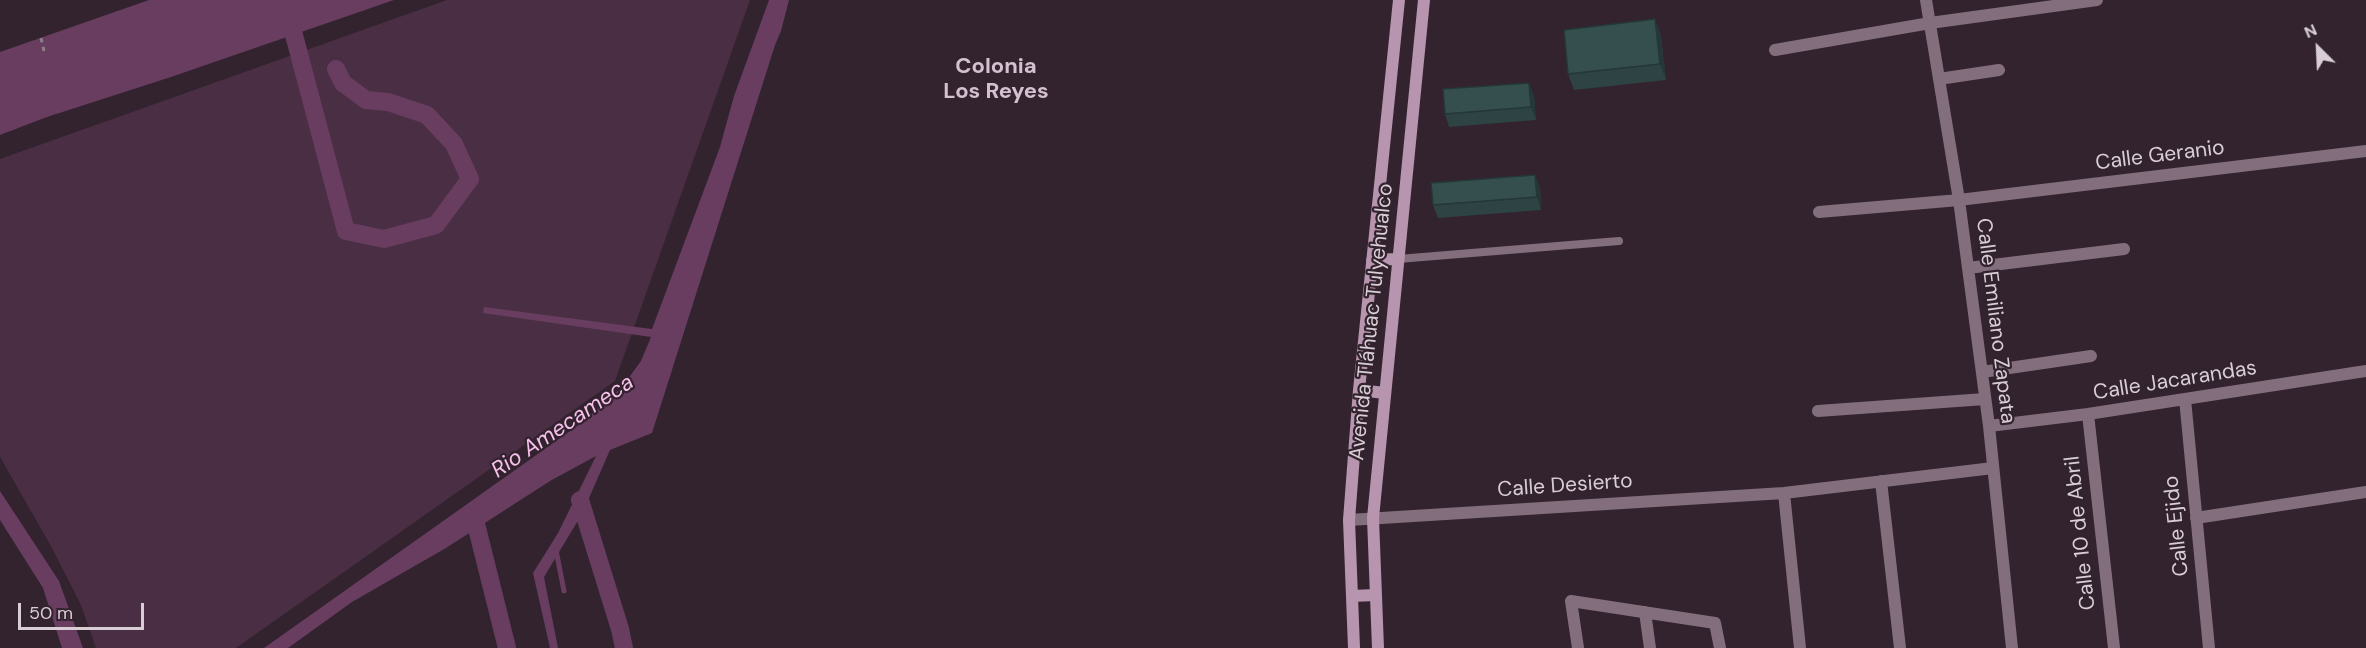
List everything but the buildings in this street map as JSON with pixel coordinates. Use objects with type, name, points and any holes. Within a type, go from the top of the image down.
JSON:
[{"type":"main road","name":"Avenida Tláhuac Tulyehualco","points":[[1354,648],[1349,520],[1359,390],[1398,0]]},
{"type":"main road","name":"Avenida Tláhuac Tulyehualco","points":[[1378,648],[1373,518],[1424,0]]},
{"type":"main road","points":[[1372,260],[1398,259]]},
{"type":"main road","points":[[1359,390],[1385,393]]},
{"type":"main road","points":[[1352,596],[1375,595]]},
{"type":"street","name":"Calle Emiliano Zapata","points":[[1926,0],[1959,200],[1982,372],[2012,648]]},
{"type":"street","points":[[1774,50],[1929,23],[2097,0]]},
{"type":"street","points":[[1939,79],[1999,70]]},
{"type":"street","name":"Calle Geranio","points":[[1819,212],[1959,200],[2366,151]]},
{"type":"street","points":[[1968,268],[2124,249]]},
{"type":"street","points":[[1982,372],[2091,356]]},
{"type":"street","name":"Calle Jacarandas","points":[[1989,426],[2088,414],[2366,371]]},
{"type":"street","points":[[1818,411],[1985,399]]},
{"type":"street","name":"Calle Ejido","points":[[2185,399],[2209,648]]},
{"type":"street","name":"Calle 10 de Abril","points":[[2088,414],[2114,648]]},
{"type":"street","name":"Calle Desierto","points":[[1349,520],[1784,493],[1993,468]]},
{"type":"street","points":[[1881,481],[1899,648]]},
{"type":"street","points":[[2196,519],[2366,492]]},
{"type":"street","points":[[1784,493],[1800,648]]},
{"type":"street","points":[[1578,648],[1571,601],[1715,623],[1720,648]]},
{"type":"street","points":[[1645,612],[1650,648]]},
{"type":"lane","points":[[1398,259],[1619,241]]},
{"type":"path","points":[[41,38],[44,51]]},
{"type":"shaded area","points":[[149,0],[394,0],[0,135],[0,52]]},
{"type":"shaded area","points":[[447,0],[750,0],[615,381],[236,648],[96,648],[81,605],[52,548],[0,457],[0,159]]},
{"type":"shaded area","points":[[769,0],[789,0],[652,433],[610,450],[582,514],[544,577],[558,648],[550,648],[533,573],[558,533],[596,456],[550,481],[446,548],[352,602],[288,648],[264,648],[580,424],[622,387],[641,361],[651,337],[483,313],[484,307],[652,329],[720,147],[734,96]]},
{"type":"shaded area","points":[[0,491],[59,581],[83,648],[62,648],[43,588],[0,520]]},
{"type":"waterway","points":[[282,15],[294,35],[346,231],[384,239],[436,225],[470,179],[454,144],[427,115],[388,102],[366,100],[343,83],[336,69]]},
{"type":"waterway","points":[[580,500],[624,648]]},
{"type":"waterway","points":[[474,516],[507,648]]},
{"type":"waterway","points":[[556,550],[564,591]]},
{"type":"district","name":"Colonia Los Reyes","points":[[996,80]]},
{"type":"water label","name":"Rio Amecameca","points":[[563,427]]}]
